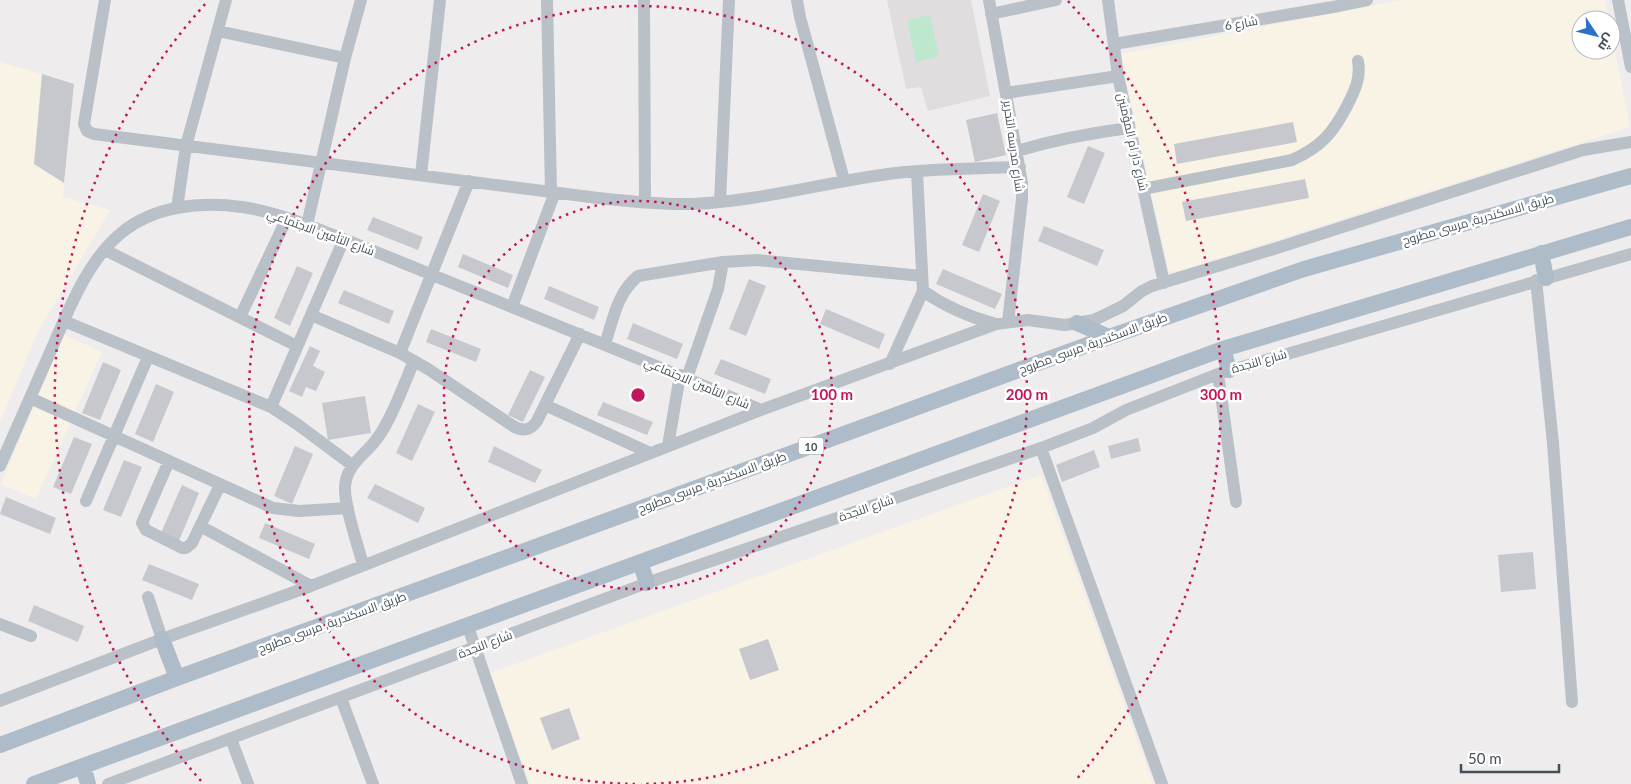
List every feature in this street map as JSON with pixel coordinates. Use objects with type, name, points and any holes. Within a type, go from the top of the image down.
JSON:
[{"type":"main road","name":"طريق الاسكندرية, مرسى مطروح","points":[[0,745],[177,678],[1108,337],[1304,269],[1631,176]]},
{"type":"main road","points":[[34,784],[1223,348],[1631,227]]},
{"type":"main road","points":[[1541,253],[1541,279]]},
{"type":"main road","points":[[1078,323],[1108,337]]},
{"type":"main road","points":[[1223,348],[1224,372]]},
{"type":"main road","points":[[640,562],[647,583]]},
{"type":"main road","points":[[162,639],[177,678]]},
{"type":"main road","points":[[84,766],[88,784]]},
{"type":"street","points":[[105,0],[84,124],[84,128],[90,134],[553,192],[676,204],[720,202],[790,192],[844,180],[890,174],[1020,167]]},
{"type":"street","points":[[177,208],[186,146],[226,0]]},
{"type":"street","points":[[307,225],[345,58],[361,0]]},
{"type":"street","points":[[421,175],[440,0]]},
{"type":"street","points":[[512,307],[553,192],[547,0]]},
{"type":"street","points":[[644,0],[645,202]]},
{"type":"street","points":[[720,202],[729,0]]},
{"type":"street","points":[[797,0],[844,180]]},
{"type":"street","name":"شارع مدرسه التحرير","points":[[989,0],[1020,167],[1022,199],[1002,323]]},
{"type":"street","points":[[991,14],[1056,0]]},
{"type":"street","name":"شارع دار ام المؤمنين","points":[[1108,0],[1118,76],[1164,282]]},
{"type":"street","name":"شارع 6","points":[[1114,44],[1332,4],[1367,0]]},
{"type":"street","points":[[1618,0],[1631,67]]},
{"type":"street","points":[[218,30],[345,58]]},
{"type":"street","points":[[1144,189],[1292,160],[1305,154],[1322,142],[1336,126],[1357,86],[1360,69],[1358,61]]},
{"type":"street","points":[[1006,93],[1118,76]]},
{"type":"street","points":[[1017,152],[1052,140],[1129,128]]},
{"type":"street","points":[[0,701],[162,639],[311,586],[761,410],[1002,323],[1028,320],[1065,324],[1094,320],[1123,306],[1142,291],[1164,282],[1277,248],[1583,150],[1631,142]]},
{"type":"street","points":[[890,364],[923,291],[916,172]]},
{"type":"street","points":[[400,353],[469,181]]},
{"type":"street","name":"شارع التأمين الاجتماعي","points":[[0,466],[64,321],[84,280],[104,250],[120,234],[137,222],[156,213],[199,205],[236,206],[287,218],[307,225],[605,344],[761,410]]},
{"type":"street","points":[[240,317],[287,218]]},
{"type":"street","points":[[270,407],[344,239]]},
{"type":"street","points":[[104,250],[297,346]]},
{"type":"street","name":"شارع النجدة","points":[[108,784],[647,583],[1041,448],[1093,428],[1126,410],[1224,372],[1631,254]]},
{"type":"street","points":[[605,344],[623,292],[638,276],[723,262],[774,260],[922,276]]},
{"type":"street","points":[[668,446],[683,377],[718,289],[723,262]]},
{"type":"street","points":[[1541,279],[1572,702]]},
{"type":"street","points":[[923,291],[965,315],[1002,323]]},
{"type":"street","points":[[311,315],[400,353],[518,429],[529,429],[534,426],[580,334]]},
{"type":"street","points":[[64,321],[270,407],[297,424],[352,465]]},
{"type":"street","points":[[86,502],[148,357]]},
{"type":"street","points":[[363,565],[345,497],[347,475],[352,465],[377,439],[414,361]]},
{"type":"street","points":[[1224,372],[1236,502]]},
{"type":"street","points":[[30,398],[261,504],[286,511],[348,508]]},
{"type":"street","points":[[545,404],[650,453]]},
{"type":"street","points":[[1041,448],[1162,784]]},
{"type":"street","points":[[169,461],[143,519],[143,527],[182,548],[190,546],[220,485]]},
{"type":"street","points":[[200,526],[311,586]]},
{"type":"street","points":[[148,598],[162,639]]},
{"type":"street","points":[[0,624],[31,636]]},
{"type":"street","points":[[467,624],[522,784]]},
{"type":"street","points":[[341,698],[373,784]]},
{"type":"street","points":[[232,739],[248,784]]},
{"type":"shaded area","points":[[887,0],[971,0],[990,96],[928,111],[921,87],[906,89]]},
{"type":"shaded area","points":[[1402,0],[1605,0],[1607,10],[1571,10],[1571,60],[1617,60],[1630,127],[1182,270],[1169,272],[1120,54]]},
{"type":"shaded area","points":[[0,62],[74,84],[63,197],[110,210],[37,333],[0,422]]},
{"type":"shaded area","points":[[64,335],[102,352],[36,499],[1,484]]},
{"type":"shaded area","points":[[1041,475],[1153,784],[530,784],[490,673]]},
{"type":"green space","points":[[930,15],[939,56],[916,62],[907,20]]},
{"type":"building","points":[[42,74],[74,84],[64,183],[34,164]]},
{"type":"building","points":[[997,113],[1006,155],[975,162],[966,120]]},
{"type":"building","points":[[1293,122],[1297,142],[1177,164],[1174,144]]},
{"type":"building","points":[[1088,146],[1105,153],[1084,204],[1067,197]]},
{"type":"building","points":[[1305,179],[1309,198],[1186,221],[1182,202]]},
{"type":"building","points":[[983,194],[1000,201],[979,252],[962,245]]},
{"type":"building","points":[[373,217],[423,237],[418,250],[367,230]]},
{"type":"building","points":[[1044,226],[1104,250],[1097,266],[1038,241]]},
{"type":"building","points":[[463,254],[513,275],[508,288],[458,267]]},
{"type":"building","points":[[297,266],[313,273],[290,326],[274,318]]},
{"type":"building","points":[[943,269],[1002,294],[995,309],[936,284]]},
{"type":"building","points":[[749,279],[766,286],[746,336],[729,329]]},
{"type":"building","points":[[549,286],[599,307],[594,320],[544,299]]},
{"type":"building","points":[[344,290],[394,311],[389,324],[338,303]]},
{"type":"building","points":[[826,309],[885,334],[879,349],[820,324]]},
{"type":"building","points":[[633,323],[683,344],[677,359],[627,339]]},
{"type":"building","points":[[431,329],[481,349],[476,362],[426,342]]},
{"type":"building","points":[[310,346],[320,351],[313,366],[325,372],[316,391],[306,387],[302,397],[289,391]]},
{"type":"building","points":[[721,359],[771,379],[765,394],[714,374]]},
{"type":"building","points":[[103,362],[121,370],[100,420],[82,413]]},
{"type":"building","points":[[530,370],[545,377],[523,422],[508,415]]},
{"type":"building","points":[[156,384],[174,392],[153,442],[135,434]]},
{"type":"building","points":[[365,396],[371,433],[328,440],[322,403]]},
{"type":"building","points":[[603,402],[653,422],[647,435],[597,415]]},
{"type":"building","points":[[418,404],[435,412],[412,461],[396,453]]},
{"type":"building","points":[[74,437],[92,444],[71,494],[53,487]]},
{"type":"building","points":[[1138,438],[1141,451],[1111,459],[1108,446]]},
{"type":"building","points":[[295,446],[313,454],[292,504],[274,496]]},
{"type":"building","points":[[494,446],[542,470],[535,483],[488,462]]},
{"type":"building","points":[[1094,450],[1100,467],[1062,482],[1056,465]]},
{"type":"building","points":[[124,460],[142,467],[121,517],[103,510]]},
{"type":"building","points":[[375,484],[425,508],[418,523],[367,498]]},
{"type":"building","points":[[182,485],[199,493],[178,543],[160,535]]},
{"type":"building","points":[[6,497],[56,518],[50,534],[0,514]]},
{"type":"building","points":[[265,523],[315,544],[309,559],[259,538]]},
{"type":"building","points":[[1533,552],[1536,589],[1501,592],[1498,555]]},
{"type":"building","points":[[149,564],[199,584],[192,600],[142,580]]},
{"type":"building","points":[[34,605],[84,626],[78,642],[28,621]]},
{"type":"building","points":[[768,639],[779,670],[750,680],[739,649]]},
{"type":"building","points":[[569,708],[580,739],[552,750],[540,718]]}]
